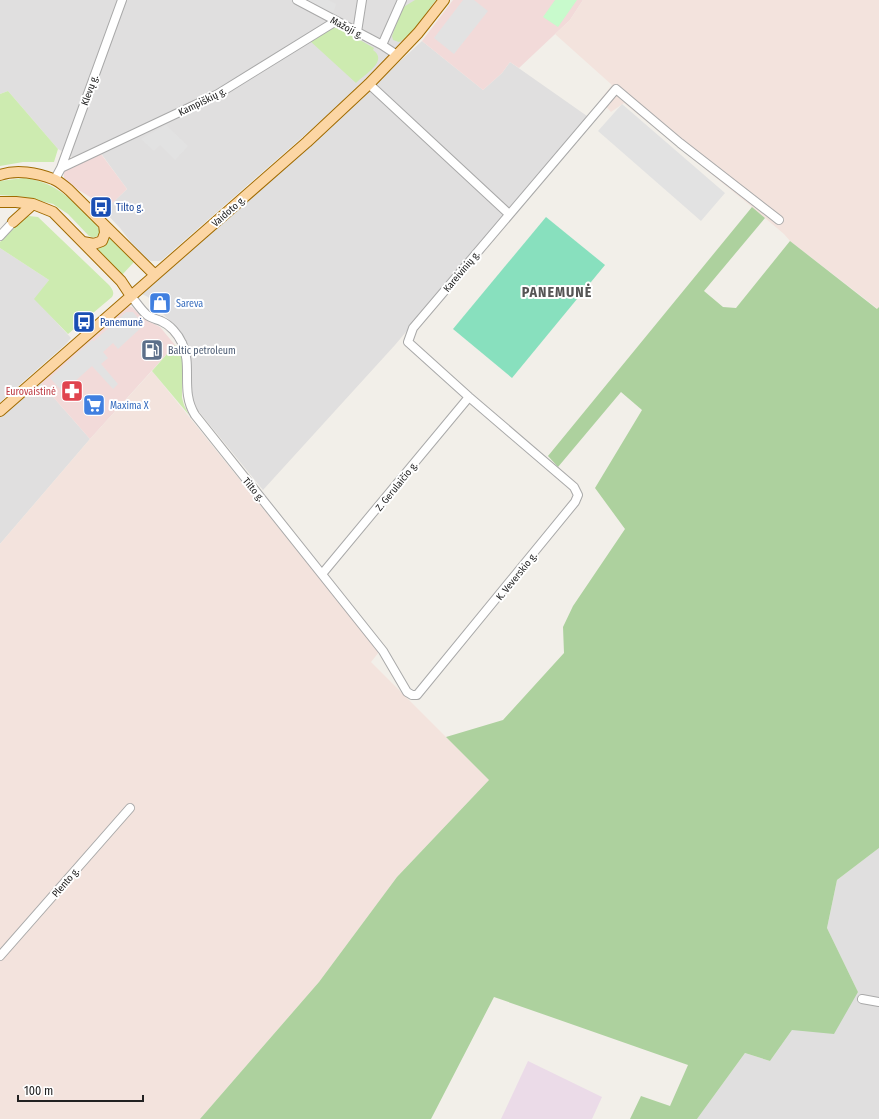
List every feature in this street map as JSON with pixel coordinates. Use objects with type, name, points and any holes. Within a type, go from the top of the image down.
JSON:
[{"type":"main road","name":"Vaidoto g.","points":[[0,411],[308,142],[397,55],[418,33],[444,0]]},
{"type":"main road","points":[[0,175],[16,172],[55,179],[69,190],[155,275]]},
{"type":"main road","points":[[2,202],[11,208],[13,222]]},
{"type":"main road","name":"Tilto g.","points":[[2,202],[33,204],[53,212],[121,282],[131,296]]},
{"type":"main road","points":[[13,222],[33,204]]},
{"type":"main road","points":[[83,242],[94,244],[102,241],[105,233],[104,225]]},
{"type":"street","name":"Klevų g.","points":[[55,179],[61,168],[122,0]]},
{"type":"street","name":"Mažoji g.","points":[[297,0],[382,45],[397,55]]},
{"type":"street","points":[[357,32],[362,0]]},
{"type":"street","points":[[382,45],[402,0]]},
{"type":"street","name":"Kampiškių g.","points":[[61,168],[218,94],[336,21]]},
{"type":"street","points":[[369,84],[509,214],[616,89],[680,142],[779,220]]},
{"type":"street","name":"Kareivinių g.","points":[[509,214],[413,328],[408,342],[469,397],[541,458]]},
{"type":"street","points":[[0,236],[13,222]]},
{"type":"street","name":"Tilto g.","points":[[131,296],[146,314],[170,327],[182,343],[186,352],[187,393],[188,402],[192,411],[383,651],[407,692],[412,695],[417,695]]},
{"type":"street","name":"Z. Gerulaičio g.","points":[[322,574],[469,397]]},
{"type":"street","name":"K. Veverskio g.","points":[[417,695],[575,502],[578,495],[574,487],[541,458]]},
{"type":"street","name":"Plento g.","points":[[0,956],[130,808]]},
{"type":"street","points":[[862,999],[879,1002]]},
{"type":"shaded area","points":[[0,0],[436,0],[410,33],[379,66],[331,112],[162,260],[151,261],[140,254],[120,228],[104,211],[127,189],[97,148],[74,158],[58,149],[8,91],[0,94]]},
{"type":"shaded area","points":[[307,0],[328,0],[336,4],[333,14]]},
{"type":"shaded area","points":[[453,0],[583,0],[570,20],[519,68],[510,62],[502,73],[483,90],[422,41]]},
{"type":"shaded area","points":[[463,0],[474,0],[488,11],[454,54],[434,38]]},
{"type":"shaded area","points":[[583,0],[879,0],[878,309],[790,241],[784,234],[752,207],[624,103],[611,112],[600,100],[612,85],[555,34],[570,20]]},
{"type":"shaded area","points":[[422,41],[483,90],[502,73],[510,62],[587,116],[395,345],[263,490],[196,408],[190,389],[191,361],[186,340],[181,332],[148,297],[142,294],[247,202]]},
{"type":"shaded area","points":[[622,104],[725,193],[701,221],[598,131]]},
{"type":"shaded area","points":[[166,125],[188,146],[175,160],[160,145],[154,151],[141,139]]},
{"type":"shaded area","points":[[101,154],[127,189],[104,211],[90,197],[64,179],[64,171],[68,168]]},
{"type":"shaded area","points":[[0,248],[49,280],[35,299],[71,338],[0,402]]},
{"type":"shaded area","points":[[128,306],[132,307],[144,319],[160,327],[175,345],[90,439],[40,382]]},
{"type":"shaded area","points":[[126,312],[133,312],[144,325],[118,349],[113,343],[103,352],[108,358],[101,364],[118,384],[113,389],[92,366],[63,392],[50,378]]},
{"type":"shaded area","points":[[152,371],[379,652],[371,662],[489,780],[397,877],[319,982],[200,1119],[0,1119],[0,544],[90,439]]},
{"type":"shaded area","points":[[40,382],[90,439],[0,544],[0,417]]},
{"type":"shaded area","points":[[879,848],[879,1119],[697,1119],[745,1053],[770,1061],[792,1030],[858,992],[827,928],[837,880]]},
{"type":"shaded area","points":[[528,1061],[602,1097],[592,1119],[501,1119]]},
{"type":"green space","points":[[415,0],[436,0],[419,23],[404,39],[399,42],[393,40],[392,36],[402,8]]},
{"type":"green space","points":[[555,0],[577,0],[558,27],[543,17]]},
{"type":"green space","points":[[337,27],[374,48],[373,50],[377,54],[378,59],[374,68],[356,83],[310,41]]},
{"type":"green space","points":[[8,91],[58,149],[54,162],[23,162],[0,166],[0,94]]},
{"type":"green space","points":[[24,178],[43,182],[65,195],[96,224],[100,233],[95,237],[89,236],[68,214],[53,204],[25,197],[0,195],[0,181]]},
{"type":"green space","points":[[752,207],[765,218],[704,291],[723,307],[736,308],[790,241],[877,309],[879,307],[879,848],[837,880],[827,928],[858,992],[834,1034],[792,1030],[770,1061],[745,1053],[697,1119],[630,1119],[641,1096],[670,1106],[688,1065],[494,997],[431,1119],[200,1119],[319,982],[397,877],[489,780],[446,737],[503,720],[564,653],[563,627],[573,606],[625,529],[595,488],[642,410],[621,392],[558,467],[548,456]]},
{"type":"green space","points":[[29,216],[38,217],[109,285],[113,291],[112,297],[68,334],[34,299],[49,280],[0,248],[0,242],[24,218]]},
{"type":"green space","points":[[546,217],[605,265],[512,378],[453,329]]},
{"type":"green space","points":[[109,237],[134,262],[122,275],[97,250],[104,245]]},
{"type":"green space","points":[[175,345],[182,357],[182,398],[189,415],[152,371]]},
{"type":"place","name":"Tilto g.","points":[[101,207]]},
{"type":"place","name":"Sareva","points":[[160,303]]},
{"type":"place","name":"Panemunė","points":[[84,322]]},
{"type":"place","name":"Baltic petroleum","points":[[152,350]]},
{"type":"place","name":"Eurovaistinė","points":[[72,391]]},
{"type":"place","name":"Maxima X","points":[[94,405]]},
{"type":"district","name":"PANEMUNĖ","points":[[557,292]]}]
